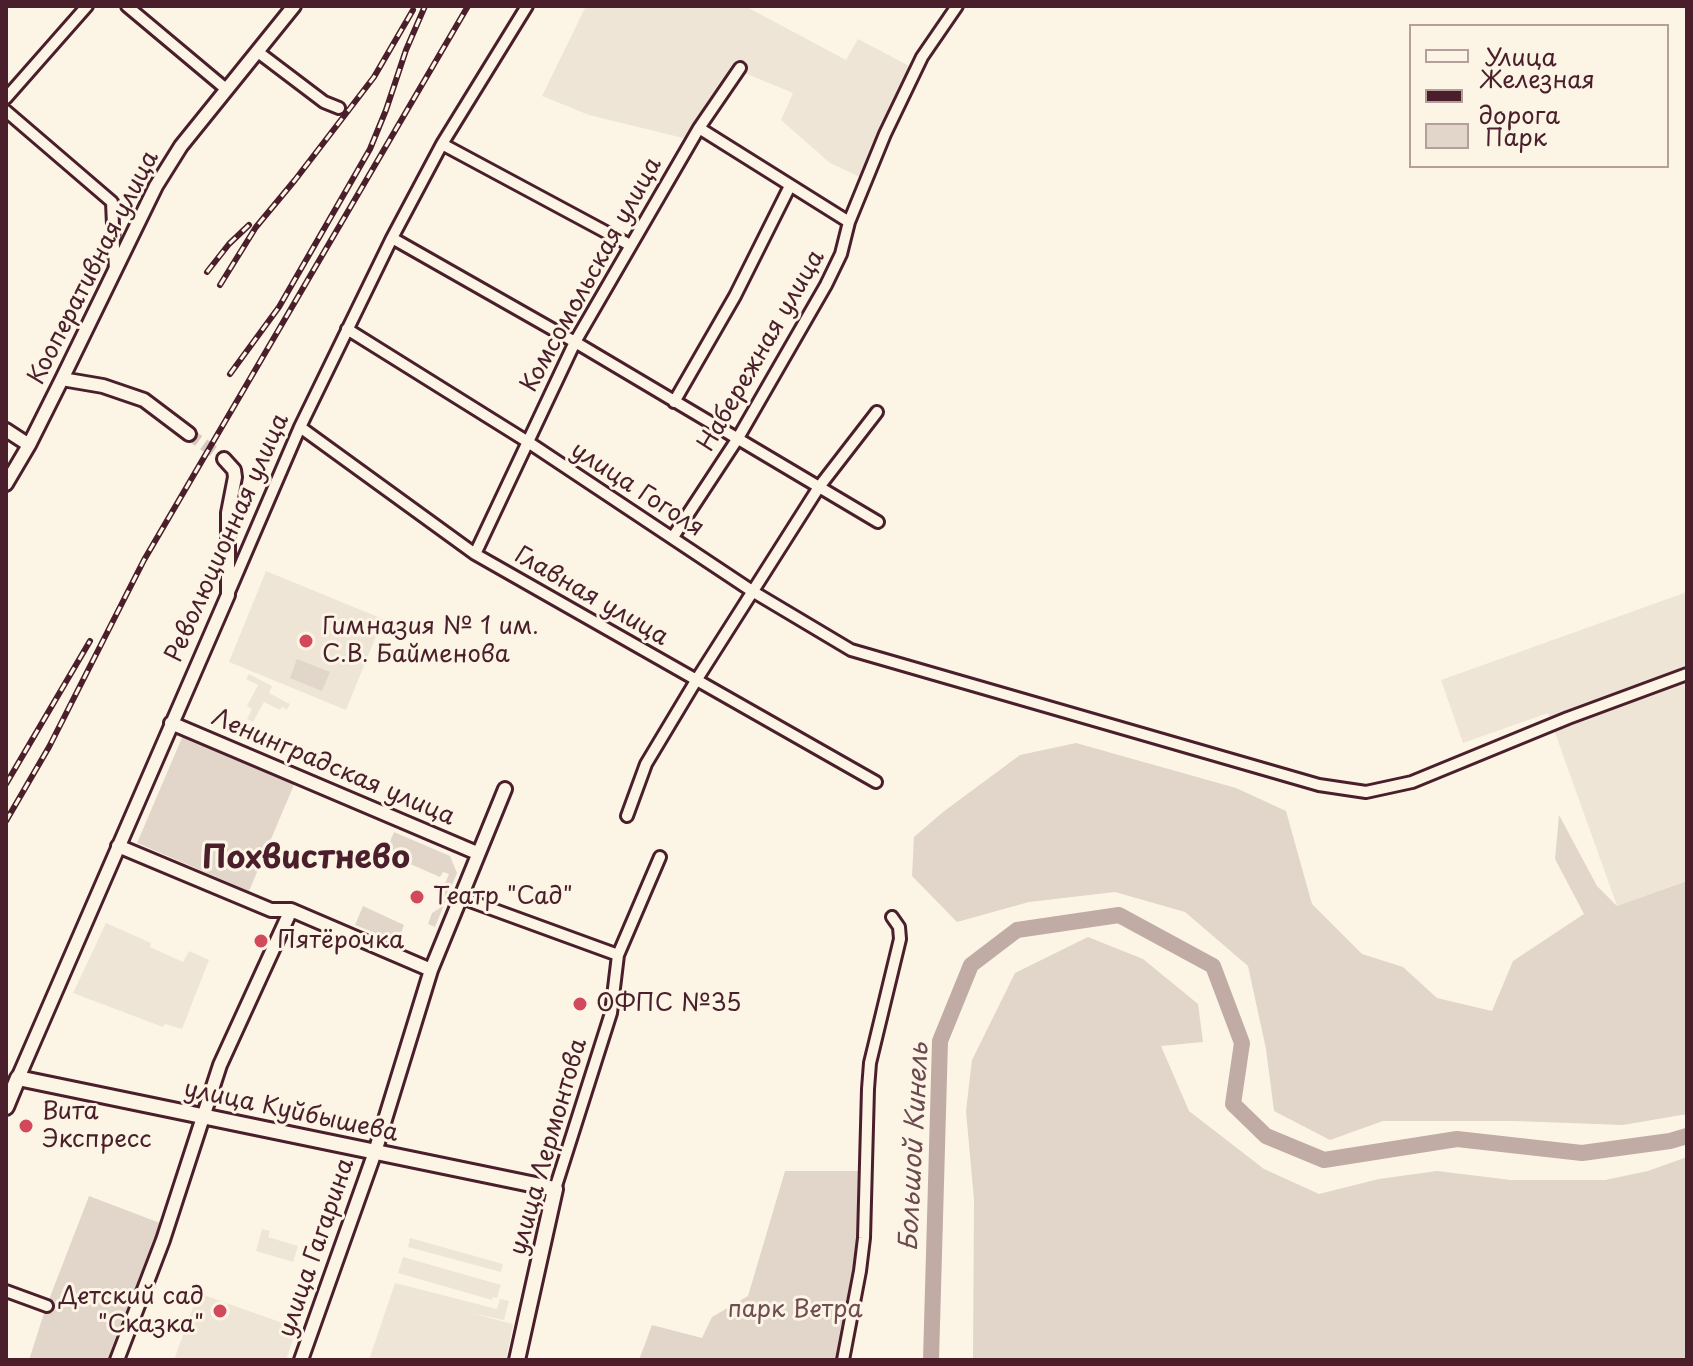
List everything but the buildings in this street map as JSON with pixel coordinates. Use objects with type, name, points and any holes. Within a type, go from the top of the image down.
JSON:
[{"type":"main road","name":"Революционная улица","points":[[6,1107],[18,1078]]},
{"type":"main road","name":"улица Куйбышева","points":[[18,1078],[555,1189]]},
{"type":"main road","name":"улица Лермонтова","points":[[517,1360],[555,1189]]},
{"type":"street","points":[[6,98],[87,6]]},
{"type":"street","points":[[127,6],[226,89]]},
{"type":"street","name":"Кооперативная улица","points":[[6,484],[29,445],[156,186],[181,146],[294,6]]},
{"type":"street","name":"Революционная улица","points":[[18,1078],[300,427],[392,238],[442,144],[527,6]]},
{"type":"street","name":"Набережная улица","points":[[673,537],[738,438],[826,285],[841,254],[849,222],[885,134],[922,57],[957,6]]},
{"type":"street","points":[[258,52],[324,102],[339,108]]},
{"type":"street","name":"Комсомольская улица","points":[[475,554],[575,342],[699,128],[740,68]]},
{"type":"street","points":[[6,111],[112,202],[115,271]]},
{"type":"street","points":[[699,128],[849,222]]},
{"type":"street","points":[[442,144],[630,245]]},
{"type":"street","points":[[674,402],[735,296],[790,186]]},
{"type":"street","points":[[392,238],[575,342],[878,522]]},
{"type":"street","name":"улица Гоголя","points":[[347,329],[528,442],[752,591],[851,650],[1319,785],[1366,792],[1412,782],[1568,718],[1687,674]]},
{"type":"street","points":[[62,379],[103,386],[144,400],[189,434]]},
{"type":"street","points":[[627,816],[646,764],[697,679],[819,487],[877,412]]},
{"type":"street","name":"Главная улица","points":[[300,427],[475,554],[876,782]]},
{"type":"street","points":[[6,430],[29,445]]},
{"type":"street","points":[[224,459],[234,470],[235,477],[228,513],[228,595]]},
{"type":"street","name":"Ленинградская улица","points":[[171,723],[477,853]]},
{"type":"street","name":"улица Гагарина","points":[[301,1360],[375,1152],[431,970],[505,789]]},
{"type":"street","points":[[118,846],[271,910],[291,910],[431,970]]},
{"type":"street","name":"улица Лермонтова","points":[[555,1189],[611,1013],[618,955],[660,857]]},
{"type":"street","points":[[459,897],[618,955]]},
{"type":"street","points":[[117,1360],[163,1240],[220,1065],[291,910]]},
{"type":"street","points":[[843,1360],[864,1238],[870,1063],[900,939],[899,927],[892,917]]},
{"type":"street","points":[[6,1291],[47,1306]]},
{"type":"shaded area","points":[[586,6],[745,6],[846,60],[858,39],[913,68],[860,177],[830,163],[781,120],[793,93],[747,74],[734,71],[683,138],[589,115],[542,96]]},
{"type":"shaded area","name":"Гимназия № 1 им. С.В. Байменова","points":[[266,571],[383,619],[346,710],[229,662]]},
{"type":"shaded area","points":[[1687,592],[1687,881],[1617,906],[1548,713],[1463,743],[1441,680]]},
{"type":"shaded area","points":[[249,674],[272,686],[269,693],[290,704],[287,710],[264,702],[253,722],[247,719],[252,709],[247,706],[258,685],[246,679]]},
{"type":"shaded area","points":[[106,923],[151,943],[150,947],[183,962],[189,951],[209,960],[182,1029],[165,1024],[163,1027],[73,993]]},
{"type":"shaded area","points":[[262,1229],[270,1231],[268,1237],[298,1246],[293,1262],[256,1251]]},
{"type":"shaded area","points":[[410,1238],[503,1264],[501,1272],[408,1247]]},
{"type":"shaded area","points":[[403,1257],[501,1285],[497,1298],[493,1297],[492,1300],[398,1273]]},
{"type":"shaded area","points":[[395,1283],[497,1309],[500,1299],[509,1301],[504,1320],[471,1313],[513,1324],[506,1360],[369,1360]]},
{"type":"shaded area","name":"Детский сад \"Сказка\"","points":[[198,1293],[297,1328],[286,1360],[174,1360]]},
{"type":"green space","points":[[297,659],[330,672],[322,691],[290,678]]},
{"type":"green space","points":[[184,733],[296,780],[249,891],[137,843]]},
{"type":"green space","points":[[1076,743],[1236,788],[1286,811],[1312,904],[1362,954],[1403,967],[1437,998],[1492,1011],[1513,961],[1584,914],[1555,859],[1559,815],[1597,886],[1617,906],[1687,881],[1687,1114],[1623,1125],[1383,1121],[1330,1140],[1274,1111],[1266,1049],[1248,966],[1185,912],[1115,892],[1029,902],[957,922],[912,876],[914,837],[1020,755]]},
{"type":"green space","points":[[394,832],[450,856],[457,873],[435,927],[428,924],[432,913],[442,904],[441,894],[449,874],[443,872],[440,877],[385,853]]},
{"type":"green space","points":[[363,906],[404,925],[398,942],[355,925]]},
{"type":"green space","points":[[1088,937],[1143,959],[1198,1004],[1203,1042],[1161,1046],[1189,1111],[1264,1169],[1319,1194],[1379,1179],[1437,1171],[1511,1180],[1605,1180],[1648,1171],[1687,1157],[1687,1360],[973,1360],[974,1200],[966,1111],[972,1060],[1015,973]]},
{"type":"green space","name":"парк Ветра","points":[[785,1171],[858,1171],[856,1254],[836,1360],[639,1360],[652,1325],[702,1338],[712,1317],[748,1296]]},
{"type":"green space","points":[[89,1196],[160,1223],[107,1360],[29,1360],[45,1310]]},
{"type":"waterway","name":"Большой Кинель","points":[[931,1360],[940,1041],[971,965],[1017,930],[1119,915],[1213,966],[1242,1043],[1233,1104],[1266,1136],[1324,1160],[1457,1139],[1582,1153],[1687,1136]]},
{"type":"tunnel","points":[[189,434],[224,459]]},
{"type":"railway","points":[[230,374],[279,307],[370,149],[425,6]]},
{"type":"railway","points":[[6,821],[49,747],[144,560],[468,6]]},
{"type":"railway","points":[[220,285],[256,227],[374,77],[413,10]]},
{"type":"railway","points":[[207,272],[249,225]]},
{"type":"railway","points":[[6,784],[90,641]]},
{"type":"place","name":"Гимназия № 1 им. С.В. Байменова","points":[[306,641]]},
{"type":"place","name":"Театр \"Сад\"","points":[[417,897]]},
{"type":"place","name":"Пятёрочка","points":[[261,941]]},
{"type":"place","name":"ОФПС №35","points":[[580,1004]]},
{"type":"place","name":"Вита Экспресс","points":[[26,1126]]},
{"type":"place","name":"Детский сад \"Сказка\"","points":[[220,1311]]},
{"type":"district","name":"Похвистнево","points":[[306,859]]}]
